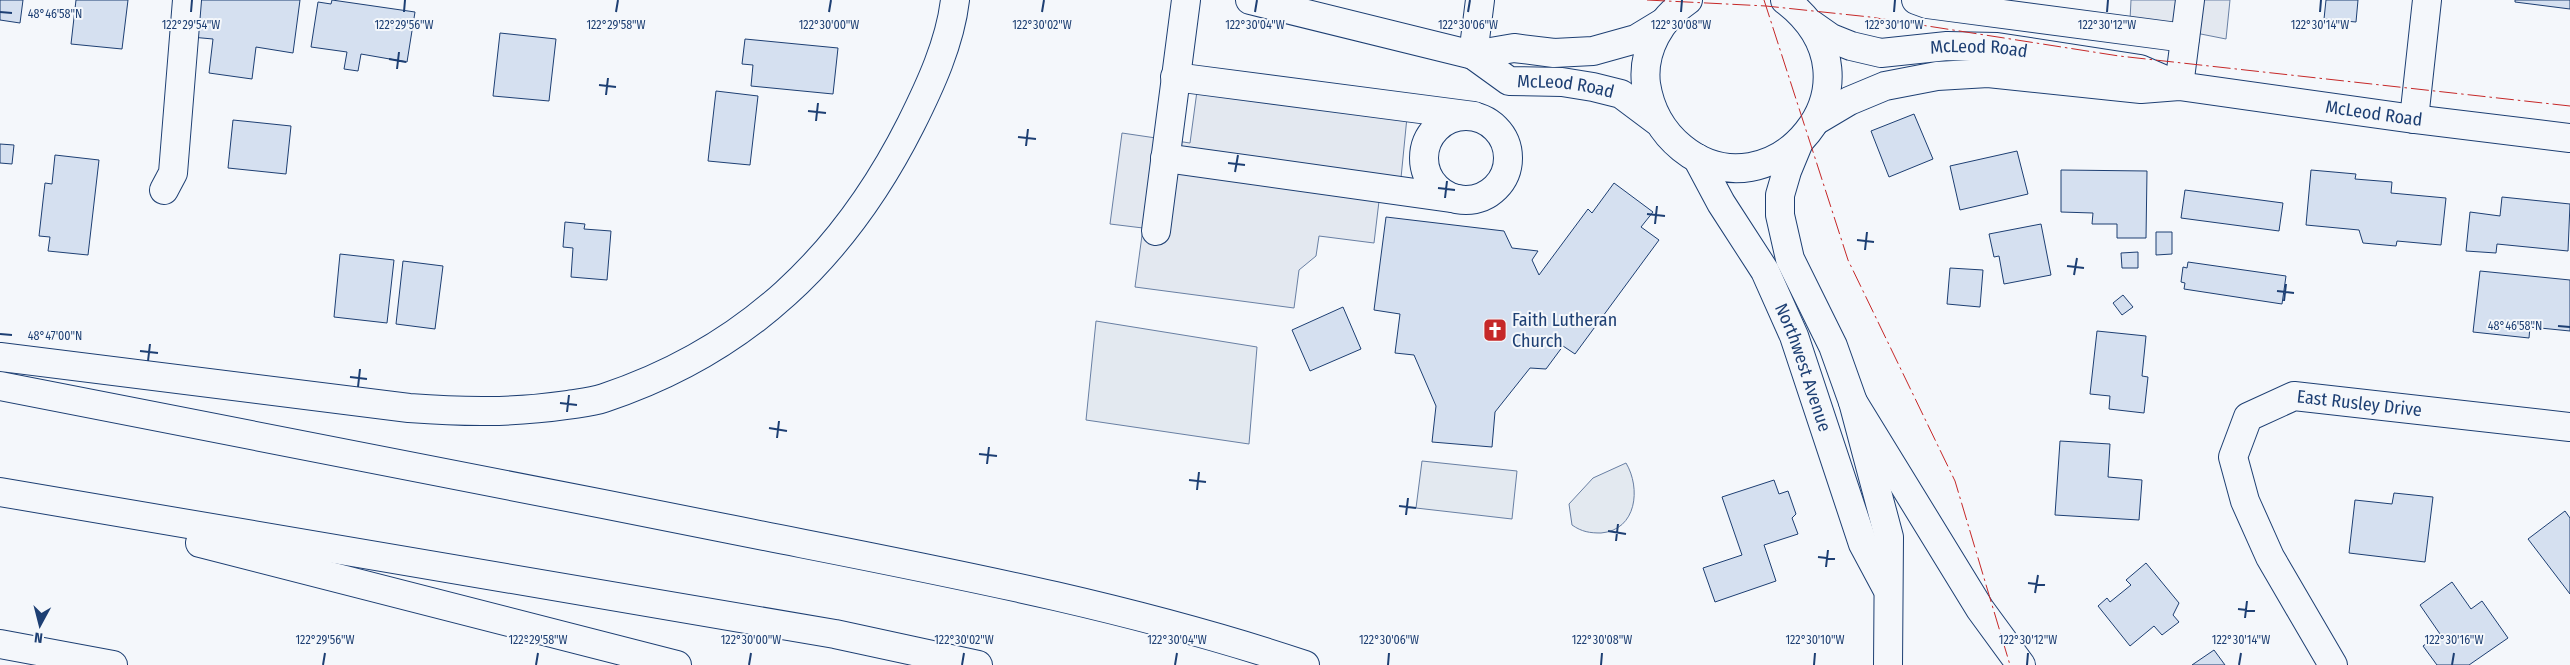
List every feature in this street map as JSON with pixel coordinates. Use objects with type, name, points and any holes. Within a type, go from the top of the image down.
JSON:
[{"type":"main road","points":[[164,190],[173,174],[187,0]]},
{"type":"main road","points":[[0,358],[469,413],[529,411],[602,399],[674,371],[738,332],[783,298],[827,252],[860,212],[891,164],[904,139],[929,89],[948,31],[954,0]]},
{"type":"main road","points":[[1156,232],[1186,0]]},
{"type":"main road","name":"McLeod Road","points":[[1250,0],[1472,55],[1509,81],[1562,82],[1621,94],[1658,121]]},
{"type":"main road","points":[[1472,55],[1480,0]]},
{"type":"main road","points":[[1678,7],[1649,51],[1646,65],[1648,94],[1658,121],[1676,143],[1697,158],[1721,166],[1752,166],[1785,153],[1799,142],[1817,120],[1826,94],[1827,66],[1821,41],[1810,24],[1785,0]]},
{"type":"main road","points":[[1916,0],[1927,4],[2185,38]]},
{"type":"main road","points":[[2179,86],[2190,0]]},
{"type":"main road","points":[[2414,119],[2427,0]]},
{"type":"main road","name":"McLeod Road","points":[[1472,55],[1514,48],[1554,53],[1593,51],[1636,39],[1678,7]]},
{"type":"main road","name":"McLeod Road","points":[[1810,24],[1831,38],[1852,46],[1880,53],[1947,46],[1997,47],[2140,69],[2179,86]]},
{"type":"main road","name":"McLeod Road","points":[[1817,120],[1848,101],[1885,86],[1938,76],[1988,73],[2140,88],[2179,86],[2414,119],[2570,138]]},
{"type":"main road","points":[[1165,158],[1458,199],[1475,199],[1488,194],[1499,184],[1506,171],[1508,157],[1506,143],[1498,130],[1487,121],[1474,116],[1176,77]]},
{"type":"main road","points":[[1458,199],[1447,196],[1436,188],[1428,177],[1424,165],[1424,151],[1428,138],[1436,128],[1447,120],[1460,116],[1474,116]]},
{"type":"main road","name":"Northwest Avenue","points":[[1799,142],[1787,171],[1780,195],[1780,215],[1790,260],[1833,346],[1853,402],[1888,537],[1888,665]]},
{"type":"main road","name":"Northwest Avenue","points":[[1697,158],[1722,203],[1765,271],[1794,336],[1863,544],[1887,588]]},
{"type":"main road","points":[[0,386],[940,571],[1096,606],[1261,650],[1305,665]]},
{"type":"main road","name":"East Rusley Drive","points":[[2333,665],[2270,557],[2245,502],[2233,457],[2248,417],[2294,396],[2570,426]]},
{"type":"main road","points":[[1853,402],[1980,609],[2021,665]]},
{"type":"main road","points":[[0,492],[356,581],[677,665]]},
{"type":"main road","points":[[0,492],[835,634],[978,665]]},
{"type":"main road","points":[[0,644],[113,665]]},
{"type":"shaded area","points":[[2131,0],[2230,0],[2226,39],[2130,20]]},
{"type":"shaded area","points":[[1197,91],[1407,117],[1401,178],[1382,176],[1374,243],[1319,236],[1316,256],[1299,270],[1294,308],[1135,287],[1143,228],[1110,224],[1122,133],[1190,143]]},
{"type":"shaded area","points":[[1096,321],[1257,347],[1249,444],[1086,420]]},
{"type":"shaded area","points":[[1422,461],[1517,471],[1512,519],[1416,508]]},
{"type":"shaded area","points":[[1626,463],[1631,473],[1634,495],[1633,506],[1629,516],[1613,530],[1601,533],[1586,532],[1572,525],[1569,504],[1593,478]]},
{"type":"building","points":[[0,0],[23,0],[20,23],[0,20]]},
{"type":"building","points":[[76,0],[128,0],[122,49],[71,44]]},
{"type":"building","points":[[196,0],[300,0],[293,53],[256,47],[252,79],[209,73],[213,39],[191,37]]},
{"type":"building","points":[[332,0],[415,12],[407,62],[361,54],[358,71],[344,69],[347,52],[311,47],[318,2],[331,4]]},
{"type":"building","points":[[2326,0],[2358,0],[2356,22],[2324,19]]},
{"type":"building","points":[[2515,0],[2570,0],[2570,9],[2515,2]]},
{"type":"building","points":[[500,33],[556,39],[549,101],[493,96]]},
{"type":"building","points":[[745,39],[838,48],[833,94],[751,86],[753,65],[742,64]]},
{"type":"building","points":[[716,91],[758,96],[750,165],[708,161]]},
{"type":"building","points":[[1914,114],[1933,159],[1889,177],[1871,131]]},
{"type":"building","points":[[233,120],[291,126],[286,174],[228,168]]},
{"type":"building","points":[[0,144],[14,145],[12,164],[0,163]]},
{"type":"building","points":[[2017,151],[2028,194],[1960,210],[1950,166]]},
{"type":"building","points":[[55,155],[99,160],[88,255],[48,251],[50,237],[39,236],[45,183],[52,184]]},
{"type":"building","points":[[2061,170],[2147,171],[2146,238],[2117,238],[2117,224],[2092,224],[2093,213],[2061,212]]},
{"type":"building","points":[[2311,170],[2356,174],[2355,179],[2392,182],[2391,193],[2446,198],[2441,245],[2397,241],[2396,246],[2363,243],[2359,230],[2306,225]]},
{"type":"building","name":"Faith Lutheran Church","points":[[1614,183],[1653,212],[1641,227],[1659,240],[1575,354],[1563,346],[1546,369],[1530,368],[1495,412],[1492,447],[1432,442],[1436,406],[1414,355],[1395,353],[1400,314],[1374,310],[1386,217],[1504,231],[1512,248],[1538,251],[1532,260],[1539,275],[1588,209],[1592,213]]},
{"type":"building","points":[[2185,190],[2283,203],[2279,231],[2181,218]]},
{"type":"building","points":[[2502,197],[2570,204],[2568,251],[2497,244],[2496,253],[2466,251],[2470,212],[2500,216]]},
{"type":"building","points":[[565,222],[585,224],[584,229],[611,231],[607,280],[571,277],[573,248],[563,247]]},
{"type":"building","points":[[2041,224],[2051,275],[2004,284],[1999,256],[1994,257],[1989,234]]},
{"type":"building","points":[[2156,232],[2172,232],[2172,254],[2156,255]]},
{"type":"building","points":[[2138,252],[2138,268],[2122,268],[2121,253]]},
{"type":"building","points":[[340,254],[394,260],[387,323],[334,317]]},
{"type":"building","points":[[403,261],[443,266],[435,329],[396,324]]},
{"type":"building","points":[[2188,262],[2286,276],[2282,304],[2184,289],[2185,283],[2181,282],[2183,267],[2187,268]]},
{"type":"building","points":[[1950,268],[1983,270],[1980,307],[1947,304]]},
{"type":"building","points":[[2480,271],[2570,280],[2570,331],[2530,327],[2529,338],[2473,332]]},
{"type":"building","points":[[2123,295],[2133,307],[2122,315],[2113,303]]},
{"type":"building","points":[[1343,307],[1361,349],[1310,371],[1292,330]]},
{"type":"building","points":[[2097,331],[2146,336],[2142,376],[2148,377],[2144,413],[2109,409],[2110,396],[2090,394]]},
{"type":"building","points":[[2060,441],[2110,444],[2108,477],[2142,480],[2139,520],[2055,515]]},
{"type":"building","points":[[1774,480],[1779,494],[1788,491],[1796,514],[1792,518],[1798,534],[1764,545],[1776,581],[1715,602],[1703,568],[1742,555],[1722,497]]},
{"type":"building","points":[[2394,493],[2433,497],[2425,562],[2349,553],[2355,500],[2392,504]]},
{"type":"building","points":[[2565,511],[2570,518],[2570,594],[2528,539]]},
{"type":"building","points":[[2146,563],[2179,603],[2173,615],[2179,622],[2162,635],[2154,626],[2130,646],[2098,606],[2107,598],[2110,602],[2131,585],[2126,580]]},
{"type":"building","points":[[2452,582],[2471,609],[2482,601],[2508,638],[2469,665],[2437,665],[2423,646],[2440,634],[2420,605]]},
{"type":"building","points":[[2214,650],[2225,665],[2192,665]]},
{"type":"power","points":[[1647,0],[1766,6],[1870,17],[2119,56],[2570,106]]},
{"type":"power","points":[[1764,0],[1848,260],[1955,481],[2010,665]]},
{"type":"place","name":"Faith Lutheran Church","points":[[1495,330]]}]
